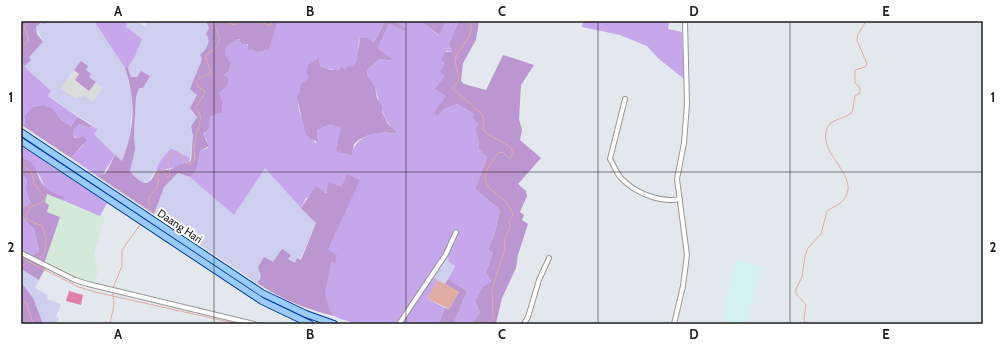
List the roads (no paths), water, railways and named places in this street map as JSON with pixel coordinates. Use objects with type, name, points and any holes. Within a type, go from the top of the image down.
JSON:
[{"type":"main road","name":"Daang Hari","points":[[21,132],[262,293],[306,314],[334,324]]},
{"type":"main road","name":"Daang Hari","points":[[21,141],[262,301],[310,324]]},
{"type":"main road","points":[[51,161],[55,155]]},
{"type":"street","points":[[674,324],[683,286],[687,255],[677,179],[684,143],[687,104],[685,21]]},
{"type":"street","points":[[624,99],[610,159],[617,172],[621,178],[638,191],[648,196],[666,199],[680,199]]},
{"type":"street","points":[[399,324],[446,254],[456,232]]},
{"type":"street","points":[[21,253],[75,280],[88,284],[254,324]]},
{"type":"street","points":[[524,324],[528,317],[539,280],[549,258]]},
{"type":"waterway","points":[[21,48],[28,42],[28,36],[24,28],[28,21]]},
{"type":"waterway","points":[[149,209],[149,197],[157,188],[158,184],[158,171],[163,171],[168,177],[170,176],[168,163],[169,156],[176,151],[189,165],[195,159],[194,148],[201,116],[196,108],[205,91],[197,86],[197,83],[201,77],[211,73],[205,56],[218,45],[219,41],[213,21]]},
{"type":"waterway","points":[[227,21],[233,24],[242,21]]},
{"type":"waterway","points":[[259,21],[270,26],[273,21]]},
{"type":"waterway","points":[[470,21],[470,34],[457,54],[455,61],[459,79],[452,88],[482,114],[484,121],[483,129],[485,132],[512,149],[512,156],[509,158],[503,152],[498,153],[489,166],[485,176],[486,183],[509,206],[513,215],[509,222],[510,228],[505,238],[504,252],[492,289],[493,318],[488,324]]},
{"type":"waterway","points":[[805,324],[804,318],[806,305],[796,294],[796,289],[802,277],[805,256],[808,248],[821,234],[827,211],[843,201],[848,188],[847,180],[829,149],[826,140],[826,132],[827,127],[830,124],[851,113],[855,96],[860,93],[860,87],[855,83],[855,70],[865,67],[867,64],[857,40],[858,34],[865,23],[862,21]]},
{"type":"waterway","points":[[21,164],[31,172],[36,186],[45,197],[43,202],[30,207],[26,216],[28,220],[42,226],[44,230],[46,244],[44,252],[39,260]]},
{"type":"waterway","points":[[113,288],[122,266],[122,250],[140,225]]},
{"type":"waterway","points":[[21,258],[79,287],[95,292],[238,324]]},
{"type":"waterway","points":[[21,266],[25,264]]},
{"type":"waterway","points":[[110,324],[114,305],[113,293]]},
{"type":"waterway","points":[[21,298],[27,304],[33,324]]}]
